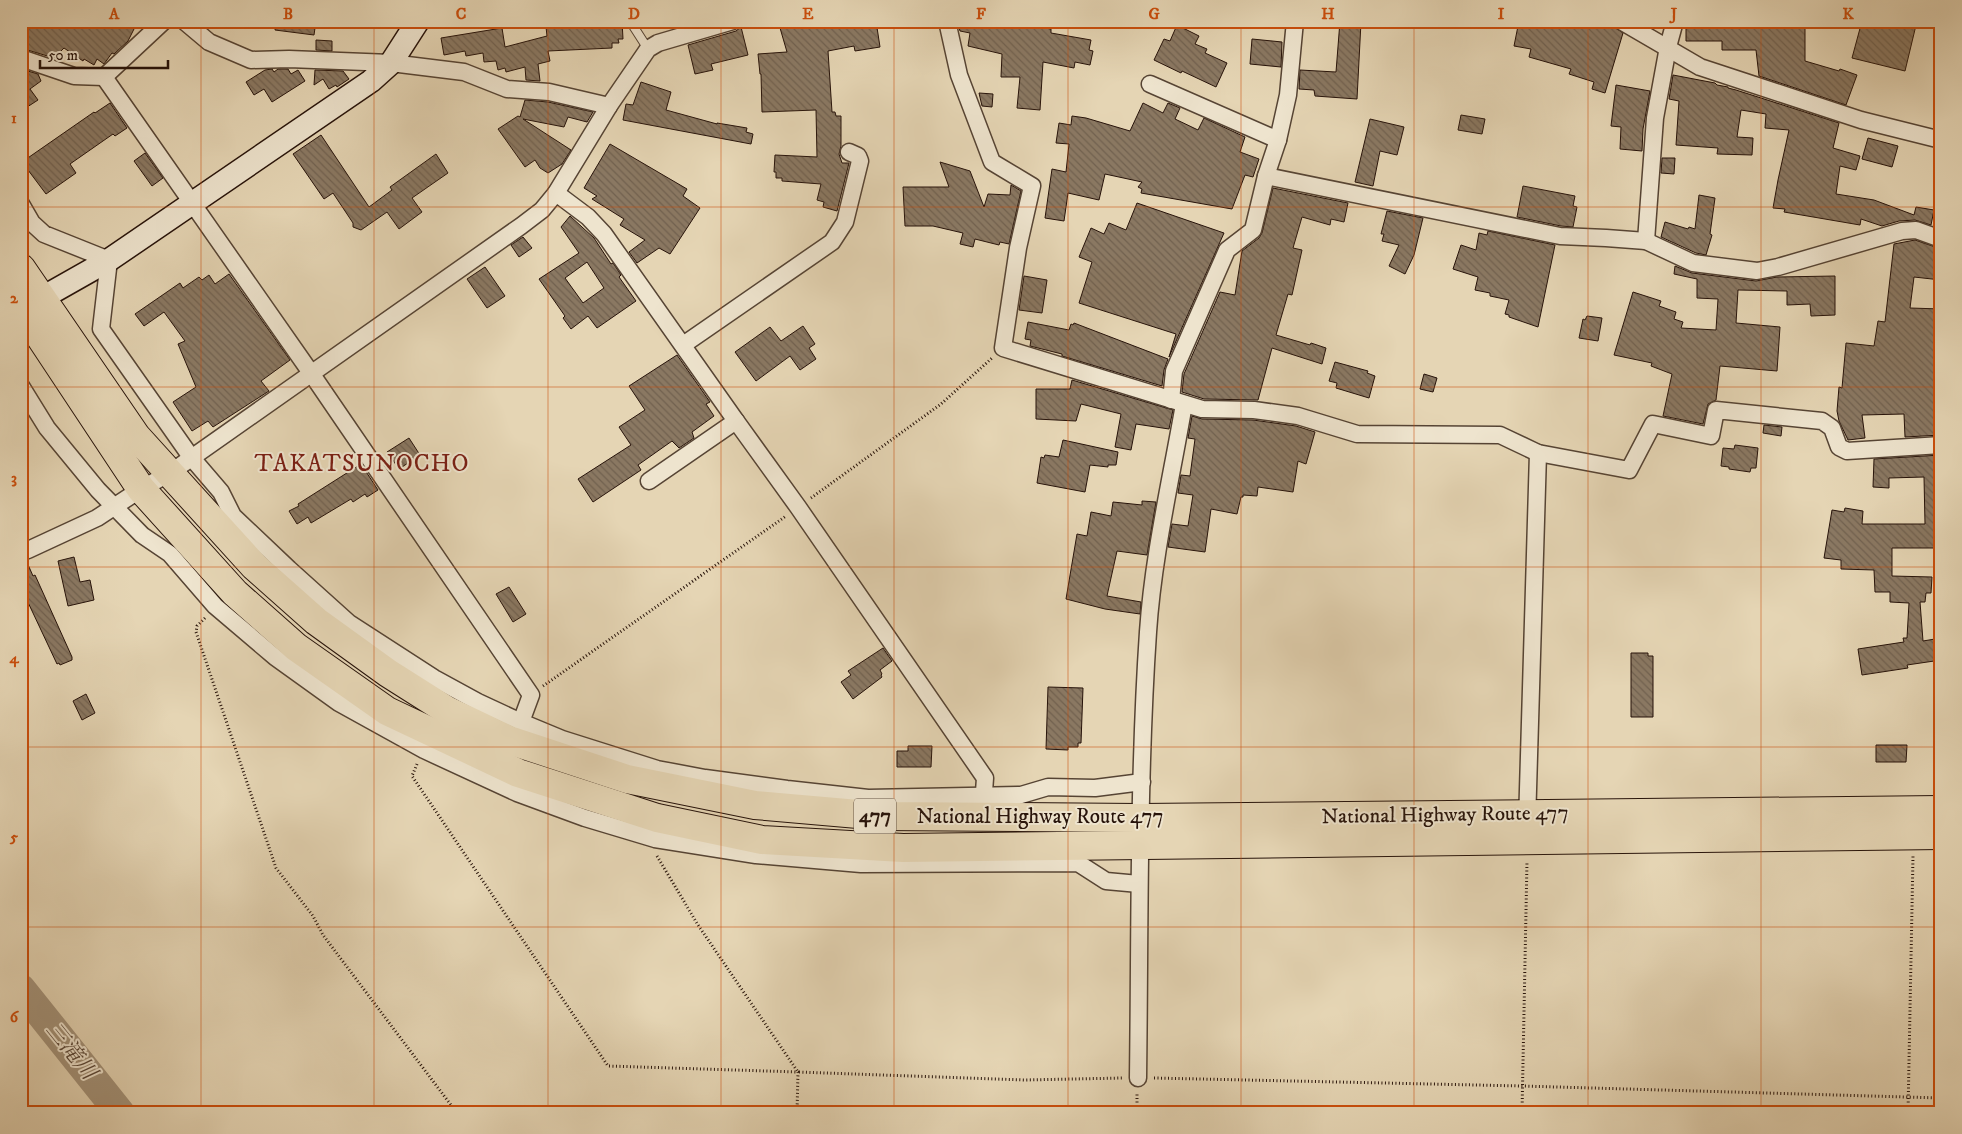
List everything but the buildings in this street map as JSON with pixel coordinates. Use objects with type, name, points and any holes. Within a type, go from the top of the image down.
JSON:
[{"type":"highway","name":"National Highway Route 477","points":[[21,268],[27,306],[141,489],[236,593],[296,647],[387,711],[518,773],[657,818],[762,840],[903,848],[1139,845],[1941,810]]},
{"type":"highway","name":"National Highway Route 477","points":[[27,306],[136,436],[180,465],[254,566],[316,620],[388,673],[448,711],[509,740],[627,779],[756,805],[881,816],[983,806],[1140,818],[1914,836],[1941,835]]},
{"type":"street","points":[[21,58],[74,76],[104,77],[164,21]]},
{"type":"street","points":[[184,21],[209,42],[251,60],[289,59],[391,63],[464,72],[507,89],[549,92],[608,106]]},
{"type":"street","points":[[27,306],[109,260],[371,81],[391,63],[418,21]]},
{"type":"street","points":[[21,551],[28,550],[97,518],[180,465],[521,226],[542,210],[556,193],[608,106],[648,49],[658,43],[733,21]]},
{"type":"street","points":[[947,21],[959,75],[992,162],[1032,186],[1018,248],[1003,348],[1202,409],[1254,410],[1298,416],[1358,434],[1500,436],[1538,453],[1629,470],[1653,424],[1710,436],[1716,410],[1822,420],[1832,428],[1839,447],[1847,451],[1941,445]]},
{"type":"street","points":[[1138,1078],[1139,845],[1148,632],[1177,402],[1174,371],[1227,250],[1253,230],[1266,176],[1278,140],[1288,95],[1295,21]]},
{"type":"street","points":[[1621,21],[1700,67],[1861,120],[1941,140]]},
{"type":"street","points":[[1646,241],[1655,118],[1675,21]]},
{"type":"street","points":[[104,77],[193,202],[531,695],[521,722]]},
{"type":"street","points":[[1150,84],[1278,140]]},
{"type":"street","points":[[683,345],[832,242],[844,222],[860,161],[858,156],[849,152]]},
{"type":"street","points":[[1266,176],[1560,236],[1646,241],[1693,263],[1758,271],[1778,268],[1902,231],[1916,230],[1941,238]]},
{"type":"street","points":[[556,193],[588,217],[604,234],[798,507],[985,778],[983,806]]},
{"type":"street","points":[[21,204],[32,223],[44,234],[109,260]]},
{"type":"street","points":[[109,260],[101,329],[180,465],[221,492],[233,516],[289,570],[349,623],[434,678],[478,702],[562,739],[658,769],[786,789],[868,798],[983,806],[1048,787],[1095,788],[1142,782]]},
{"type":"street","points":[[21,386],[47,428],[98,490],[142,535],[170,554],[215,606],[274,657],[339,703],[424,750],[518,793],[585,818],[655,839],[756,856],[861,864],[1078,863],[1106,881],[1139,884]]},
{"type":"street","points":[[650,481],[736,421]]},
{"type":"street","points":[[1527,827],[1538,453]]},
{"type":"lane","points":[[630,21],[648,49]]},
{"type":"path","points":[[531,695],[942,404],[1003,348]]},
{"type":"path","points":[[215,606],[197,626],[196,632],[276,868],[313,916],[323,935],[457,1113]]},
{"type":"path","points":[[424,750],[412,776],[608,1066],[1024,1080],[1138,1078],[1522,1086],[1941,1098]]},
{"type":"path","points":[[1522,1113],[1527,827]]},
{"type":"path","points":[[1908,1113],[1914,836]]},
{"type":"path","points":[[655,839],[654,851],[698,924],[798,1072],[797,1113]]},
{"type":"waterway","name":"三滝川","points":[[21,989],[120,1113]]},
{"type":"district","name":"TAKATSUNOCHO","points":[[362,464]]}]
